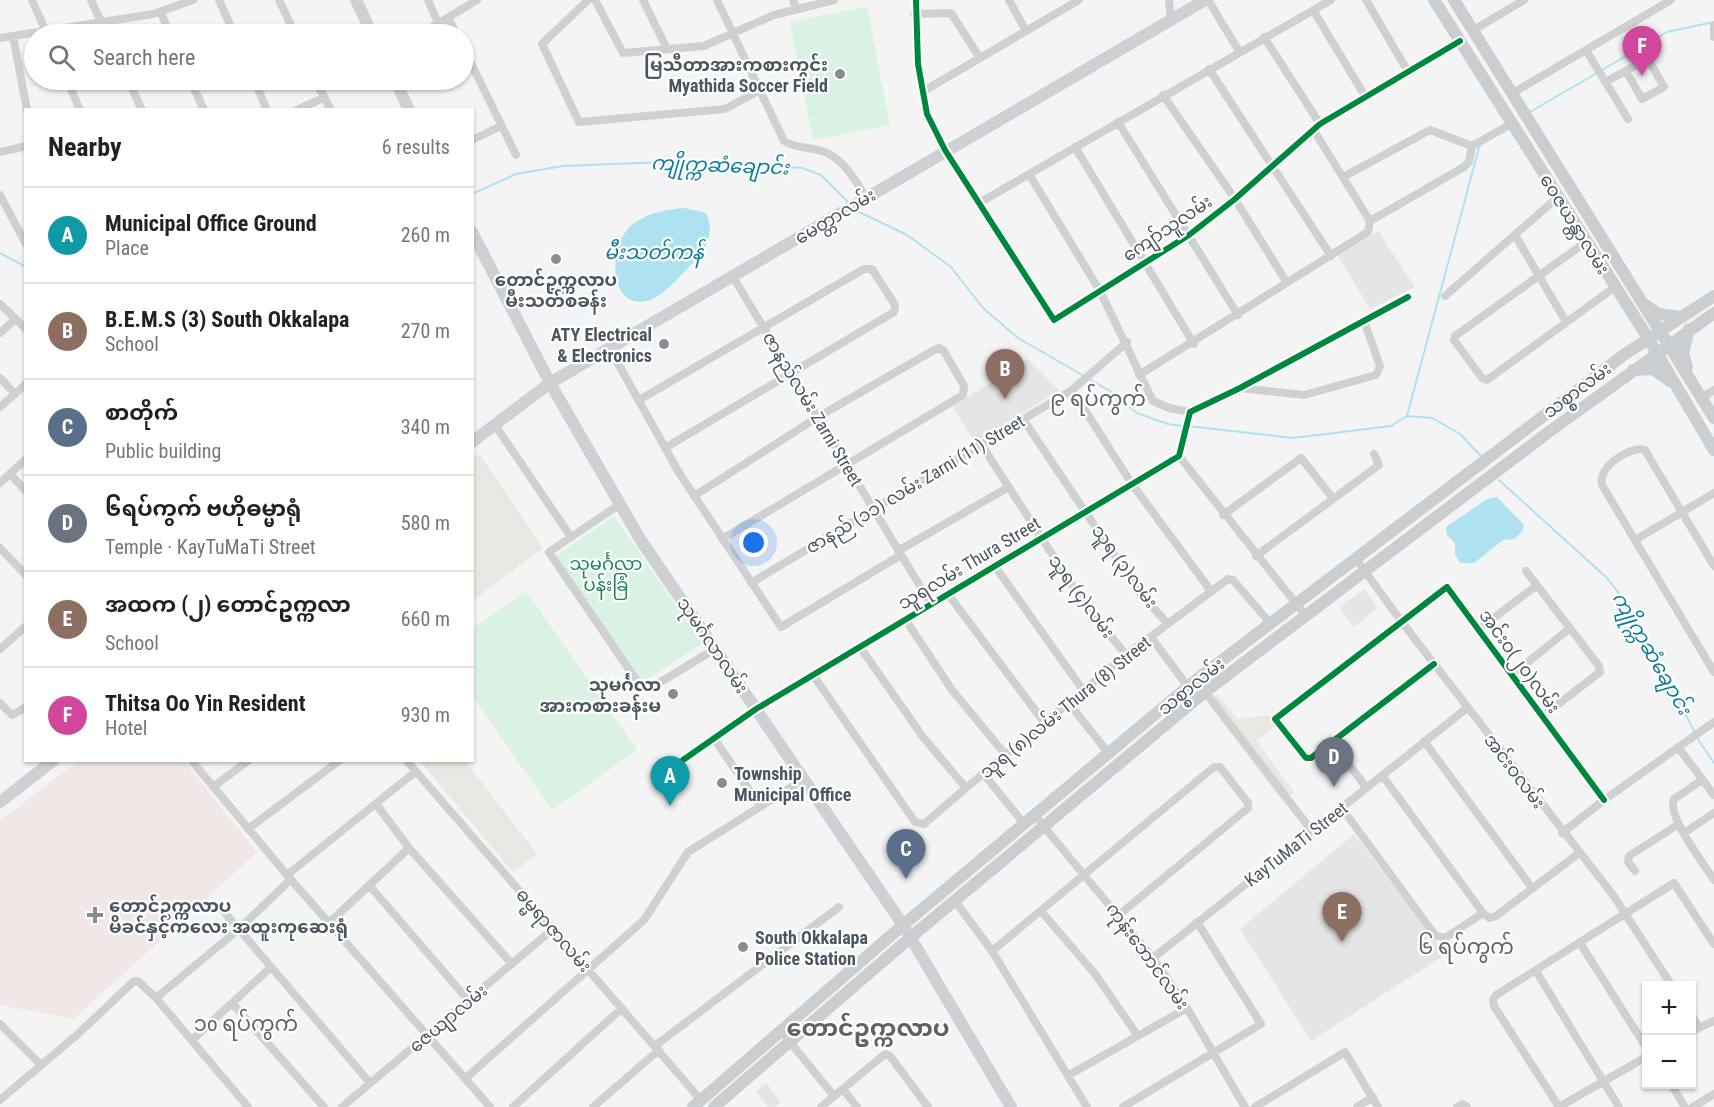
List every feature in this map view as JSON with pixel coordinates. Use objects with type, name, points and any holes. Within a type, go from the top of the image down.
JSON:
[{"type":"main road","points":[[356,0],[367,24]]},
{"type":"main road","name":"မေတ္တာလမ်း","points":[[474,441],[550,383],[945,150],[1206,0]]},
{"type":"main road","name":"ဝေဇယန္တာလမ်း","points":[[1434,0],[1626,304],[1653,334],[1667,344],[1714,418]]},
{"type":"main road","name":"ဝေဇယန္တာလမ်း","points":[[1454,0],[1637,296],[1653,334],[1656,352],[1714,450]]},
{"type":"main road","points":[[399,90],[409,108]]},
{"type":"main road","points":[[1543,173],[1556,166]]},
{"type":"main road","name":"သုမင်္ဂလာလမ်း","points":[[474,236],[550,383],[640,538],[911,937],[1011,1107]]},
{"type":"main road","points":[[1637,296],[1648,308],[1658,314],[1681,317]]},
{"type":"main road","name":"သစ္စာလမ်း","points":[[714,1107],[955,901],[1109,754],[1192,684],[1625,354],[1714,296]]},
{"type":"main road","points":[[1625,354],[1635,337],[1626,304]]},
{"type":"main road","name":"သစ္စာလမ်း","points":[[697,1104],[903,925],[1025,825],[1039,821],[1364,570],[1656,352],[1714,313]]},
{"type":"main road","points":[[1689,329],[1683,353],[1694,385]]},
{"type":"main road","points":[[1632,370],[1653,369],[1664,374],[1682,394]]},
{"type":"main road","points":[[1,798],[51,762]]},
{"type":"street","points":[[32,0],[42,24]]},
{"type":"street","points":[[91,0],[101,23]]},
{"type":"street","points":[[96,24],[161,13],[193,0]]},
{"type":"street","points":[[219,0],[230,24]]},
{"type":"street","points":[[279,0],[290,24]]},
{"type":"street","points":[[428,0],[439,24]]},
{"type":"street","points":[[441,24],[477,0]]},
{"type":"street","points":[[588,0],[544,41],[542,47],[579,123],[725,109],[760,90]]},
{"type":"street","points":[[595,0],[621,52],[704,46],[795,4],[834,0]]},
{"type":"street","points":[[643,0],[667,50]]},
{"type":"street","points":[[717,0],[784,141],[794,147],[828,153],[845,167],[866,197]]},
{"type":"street","name":"ကျော်သူလမ်း","points":[[916,0],[914,14],[922,92],[927,114],[945,150],[1054,320],[1189,235],[1235,199],[1272,164],[1317,127],[1407,70],[1460,41]]},
{"type":"street","points":[[1009,0],[1026,31]]},
{"type":"street","points":[[922,92],[1079,0]]},
{"type":"street","points":[[1169,0],[1171,20]]},
{"type":"street","points":[[1206,0],[1239,51]]},
{"type":"street","points":[[979,202],[1331,0]]},
{"type":"street","points":[[1366,0],[1407,70]]},
{"type":"street","points":[[1472,31],[1524,0]]},
{"type":"street","points":[[1511,94],[1671,0]]},
{"type":"street","points":[[1313,10],[1365,96]]},
{"type":"street","points":[[161,13],[166,24]]},
{"type":"street","points":[[914,14],[951,13],[980,58]]},
{"type":"street","points":[[449,19],[451,24]]},
{"type":"street","points":[[1714,25],[1714,38]]},
{"type":"street","points":[[0,38],[24,35]]},
{"type":"street","points":[[13,36],[27,108]]},
{"type":"street","points":[[1139,375],[1194,344],[1368,232],[1370,220],[1343,177],[1317,127],[1264,37]]},
{"type":"street","points":[[1586,50],[1628,119]]},
{"type":"street","points":[[1605,82],[1648,59],[1664,87],[1642,99],[1626,71]]},
{"type":"street","points":[[1209,69],[1331,256]]},
{"type":"street","points":[[474,70],[516,155]]},
{"type":"street","points":[[71,90],[79,108]]},
{"type":"street","points":[[133,90],[141,108]]},
{"type":"street","points":[[195,90],[203,108]]},
{"type":"street","points":[[258,90],[266,108]]},
{"type":"street","points":[[319,90],[330,108]]},
{"type":"street","points":[[1163,95],[1235,199],[1287,284]]},
{"type":"street","points":[[301,108],[323,98]]},
{"type":"street","points":[[1118,122],[1238,315]]},
{"type":"street","points":[[1472,146],[1513,123]]},
{"type":"street","points":[[474,139],[501,126]]},
{"type":"street","points":[[1343,177],[1430,130],[1472,146]]},
{"type":"street","points":[[0,152],[24,146]]},
{"type":"street","points":[[1370,220],[1464,167],[1469,162],[1472,146]]},
{"type":"street","points":[[1076,147],[1194,344]]},
{"type":"street","points":[[1029,174],[1100,291],[1127,342],[1139,375],[1153,401],[1189,416]]},
{"type":"street","points":[[0,195],[24,240]]},
{"type":"street","points":[[1445,296],[1558,197]]},
{"type":"street","points":[[1515,235],[1540,274],[1566,322]]},
{"type":"street","points":[[1586,242],[1455,336],[1454,340],[1482,378],[1487,380],[1616,288]]},
{"type":"street","points":[[639,400],[869,267],[873,269],[896,308],[665,448]]},
{"type":"street","name":"ဇာနည်လမ်း Zarni Street","points":[[733,277],[931,604]]},
{"type":"street","points":[[1305,615],[1179,456],[1189,416],[1408,297]]},
{"type":"street","points":[[0,304],[24,325]]},
{"type":"street","points":[[0,333],[15,319]]},
{"type":"street","points":[[1240,388],[1304,395],[1376,375],[1380,366],[1364,321]]},
{"type":"street","name":"ဇာနည် (၁၁) လမ်း Zarni (11) Street","points":[[751,583],[1076,388],[1127,342]]},
{"type":"street","points":[[694,496],[818,417],[939,348],[944,351],[965,390],[963,395],[722,539]]},
{"type":"street","points":[[610,349],[694,496],[781,627],[1007,488]]},
{"type":"street","points":[[0,378],[15,394]]},
{"type":"street","points":[[0,407],[24,386]]},
{"type":"street","points":[[1076,388],[1132,484],[1210,591]]},
{"type":"street","points":[[1701,398],[1714,390]]},
{"type":"street","name":"သူရ (၃)လမ်း","points":[[1023,419],[1139,592],[1168,624]]},
{"type":"street","points":[[495,425],[571,537]]},
{"type":"street","name":"သူရ (၄)လမ်း","points":[[981,444],[1007,488],[1081,599],[1126,655]]},
{"type":"street","points":[[1714,566],[1648,453],[1640,448],[1604,467],[1600,478],[1714,672]]},
{"type":"street","points":[[1256,556],[1379,465],[1374,454]]},
{"type":"street","name":"သူရလမ်း Thura Street","points":[[683,760],[756,709],[1085,510],[1179,456]]},
{"type":"street","points":[[1223,514],[1301,458],[1332,498]]},
{"type":"street","points":[[0,483],[24,461]]},
{"type":"street","points":[[10,474],[24,489]]},
{"type":"street","points":[[1636,539],[1714,493]]},
{"type":"street","points":[[620,504],[549,552],[641,687],[649,689],[715,649]]},
{"type":"street","points":[[2,554],[24,573]]},
{"type":"street","name":"အင်းဝလမ်း","points":[[1356,559],[1625,914],[1669,981]]},
{"type":"street","points":[[994,565],[1083,690]]},
{"type":"street","points":[[1526,571],[1599,666],[1600,672],[1542,716]]},
{"type":"street","name":"သူရ (၈)လမ်း Thura (8) Street","points":[[860,647],[923,737],[966,788],[1126,655],[1228,579],[1233,580],[1270,623]]},
{"type":"street","points":[[1478,630],[1536,586]]},
{"type":"street","name":"အင်းဝ(၂၀)လမ်း","points":[[1401,621],[1447,587],[1604,800]]},
{"type":"street","points":[[948,594],[1044,722]]},
{"type":"street","points":[[905,619],[952,690],[1005,754]]},
{"type":"street","points":[[1401,621],[1275,719],[1306,758],[1311,758],[1434,664]]},
{"type":"street","points":[[0,649],[24,628]]},
{"type":"street","points":[[1512,675],[1569,629]]},
{"type":"street","points":[[1151,637],[1192,684],[1205,692],[1312,831]]},
{"type":"street","points":[[813,675],[919,825],[924,824],[966,788]]},
{"type":"street","points":[[1068,702],[1109,754]]},
{"type":"street","points":[[0,703],[12,715],[24,708]]},
{"type":"street","name":"KayTuMaTi Street","points":[[1154,958],[1467,708]]},
{"type":"street","points":[[1562,833],[1604,800],[1714,722]]},
{"type":"street","points":[[713,737],[760,806]]},
{"type":"street","points":[[1424,741],[1532,888]]},
{"type":"street","points":[[1332,742],[1366,787]]},
{"type":"street","points":[[1678,747],[1714,795]]},
{"type":"street","points":[[193,762],[289,877],[490,1107]]},
{"type":"street","points":[[213,787],[246,762]]},
{"type":"street","points":[[248,829],[337,762]]},
{"type":"street","name":"ဓမ္မရာဇာလမ်း","points":[[408,762],[657,1048],[697,1104]]},
{"type":"street","points":[[992,951],[1214,767],[1220,767],[1248,803],[1248,808],[1119,915]]},
{"type":"street","points":[[156,998],[239,929],[289,877],[416,772]]},
{"type":"street","points":[[983,773],[1025,825]]},
{"type":"street","points":[[1382,775],[1483,913],[1489,918],[1496,916],[1579,854]]},
{"type":"street","points":[[466,1078],[644,920],[688,852],[804,778]]},
{"type":"street","points":[[1702,780],[1674,798],[1672,808],[1684,833],[1714,880]]},
{"type":"street","points":[[376,804],[409,848],[512,964]]},
{"type":"street","points":[[1341,807],[1435,935],[1445,938],[1483,913]]},
{"type":"street","points":[[1684,833],[1714,813]]},
{"type":"street","name":"ကုန်းဘောင်လမ်း","points":[[1039,821],[1086,874],[1154,958],[1187,1008],[1245,1107]]},
{"type":"street","points":[[1635,871],[1628,862],[1629,856],[1679,824]]},
{"type":"street","points":[[330,922],[409,848]]},
{"type":"street","points":[[1642,1060],[1559,1107],[1493,1000],[1496,995],[1674,883],[1714,944]]},
{"type":"street","points":[[369,885],[468,1000]]},
{"type":"street","points":[[955,901],[992,951],[1087,1107]]},
{"type":"street","points":[[220,907],[370,1083]]},
{"type":"street","points":[[593,1107],[657,1048],[839,907]]},
{"type":"street","points":[[1041,911],[1095,974],[1138,1036]]},
{"type":"street","points":[[1123,1107],[1259,1027],[1261,1021],[1197,922]]},
{"type":"street","name":"ဇေယျာလမ်း","points":[[342,1107],[553,929]]},
{"type":"street","points":[[1580,943],[1642,1039]]},
{"type":"street","points":[[192,1040],[271,967]]},
{"type":"street","points":[[1536,971],[1619,1107]]},
{"type":"street","points":[[0,1100],[134,981],[138,981],[156,998],[248,1107]]},
{"type":"street","points":[[232,1003],[324,1107]]},
{"type":"street","points":[[513,1107],[622,1008]]},
{"type":"street","points":[[1069,1075],[1187,1008]]},
{"type":"street","points":[[1696,1029],[1714,1021]]},
{"type":"street","points":[[0,1024],[41,1065]]},
{"type":"street","points":[[781,1031],[834,1096]]},
{"type":"street","points":[[1255,1107],[1345,1052],[1378,1107]]},
{"type":"street","points":[[821,1107],[885,1054],[890,1056],[928,1107]]},
{"type":"street","points":[[843,1089],[857,1107]]},
{"type":"street","points":[[1674,1089],[1685,1107]]},
{"type":"street","points":[[1694,1107],[1714,1094]]},
{"type":"street","points":[[1357,1107],[1373,1097]]},
{"type":"street","points":[[1457,1107],[1463,1104],[1467,1107]]},
{"type":"shaded area","points":[[1378,231],[1415,287],[1370,309],[1338,256]]},
{"type":"shaded area","points":[[1028,359],[1059,391],[975,442],[952,407]]},
{"type":"shaded area","points":[[479,454],[543,548],[474,599],[474,458]]},
{"type":"shaded area","points":[[1364,589],[1378,608],[1354,627],[1339,608]]},
{"type":"shaded area","points":[[1217,694],[1237,719],[1269,715],[1276,725],[1256,741],[1294,792],[1283,802],[1207,702]]},
{"type":"shaded area","name":"တောင်ဥက္ကလာပ မိခင်နှင့်ကလေး အထူးကုဆေးရုံ","points":[[76,762],[185,762],[257,852],[74,1019],[0,1005],[0,821]]},
{"type":"shaded area","points":[[421,762],[466,762],[537,854],[513,872]]},
{"type":"shaded area","points":[[1354,834],[1446,954],[1311,1041],[1240,929]]},
{"type":"shaded area","points":[[766,1083],[781,1102],[775,1107],[768,1107],[756,1091]]},
{"type":"green space","name":"မြသီတာအားကစားကွင်း Myathida Soccer Field","points":[[867,7],[890,125],[813,140],[790,22]]},
{"type":"green space","name":"သုမင်္ဂလာ ပန်းခြံ","points":[[614,516],[702,644],[636,686],[549,560]]},
{"type":"green space","points":[[526,591],[637,750],[552,810],[474,698],[474,627]]},
{"type":"water","name":"မီးသတ်ကန်","points":[[685,208],[706,213],[709,220],[710,233],[702,252],[660,295],[647,301],[634,301],[625,296],[619,286],[616,260],[625,233],[633,224],[651,214]]},
{"type":"water","points":[[1497,497],[1524,525],[1522,532],[1514,539],[1503,540],[1474,563],[1460,563],[1455,554],[1455,543],[1447,535],[1446,527],[1487,499]]},
{"type":"waterway","points":[[1602,70],[1667,32],[1714,22]]},
{"type":"waterway","points":[[1530,112],[1597,73]]},
{"type":"waterway","points":[[1407,416],[1480,144]]},
{"type":"waterway","name":"ကျိုက္ကဆံချောင်း","points":[[474,193],[516,174],[563,166],[690,161],[802,168],[821,175],[849,203]]},
{"type":"waterway","name":"ကျိုက္ကဆံချောင်း","points":[[855,210],[907,235],[951,267],[983,308],[1018,338],[1110,391],[1137,413],[1168,424],[1183,426]]},
{"type":"waterway","name":"ကျိုက္ကဆံချောင်း","points":[[0,253],[24,266]]},
{"type":"waterway","name":"ကျိုက္ကဆံချောင်း","points":[[1188,426],[1293,438],[1391,426],[1407,416],[1432,418],[1460,434],[1480,455]]},
{"type":"waterway","name":"ကျိုက္ကဆံချောင်း","points":[[1499,480],[1607,578],[1631,609],[1695,733]]},
{"type":"waterway","name":"ကျိုက္ကဆံချောင်း","points":[[1697,738],[1714,763]]},
{"type":"cycle path","points":[[916,0],[918,64],[927,114],[945,150],[1054,320],[1189,235],[1235,199],[1320,124],[1460,41]]},
{"type":"cycle path","points":[[683,760],[756,709],[1179,456],[1190,412],[1240,388],[1408,297]]},
{"type":"cycle path","points":[[1434,664],[1311,758],[1306,758],[1275,719],[1447,587],[1604,800]]},
{"type":"place","name":"မြသီတာအားကစားကွင်း Myathida Soccer Field","points":[[840,74]]},
{"type":"place","name":"Thitsa Oo Yin Resident","points":[[1642,76]]},
{"type":"place","name":"တောင်ဥက္ကလာပ မီးသတ်စခန်း","points":[[556,259]]},
{"type":"place","name":"ATY Electrical & Electronics","points":[[664,344]]},
{"type":"place","name":"B.E.M.S (3) South Okkalapa","points":[[1005,399]]},
{"type":"place","name":"သုမင်္ဂလာ အားကစားခန်းမ","points":[[673,694]]},
{"type":"place","name":"Township Municipal Office","points":[[722,783]]},
{"type":"place","name":"၆ရပ်ကွက် ဗဟိုဓမ္မာရုံ","points":[[1334,787]]},
{"type":"place","name":"Municipal Office Ground","points":[[670,806]]},
{"type":"place","name":"စာတိုက်","points":[[906,879]]},
{"type":"place","name":"တောင်ဥက္ကလာပ မိခင်နှင့်ကလေး အထူးကုဆေးရုံ","points":[[95,915]]},
{"type":"place","name":"အထက (၂) တောင်ဥက္ကလာ","points":[[1342,942]]},
{"type":"place","name":"South Okkalapa Police Station","points":[[743,947]]},
{"type":"district","name":"၉ ရပ်ကွက်","points":[[1098,399]]},
{"type":"district","name":"၆ ရပ်ကွက်","points":[[1466,947]]},
{"type":"district","name":"၁o ရပ်ကွက်","points":[[246,1024]]},
{"type":"district","name":"တောင်ဥက္ကလာပ","points":[[868,1028]]}]
